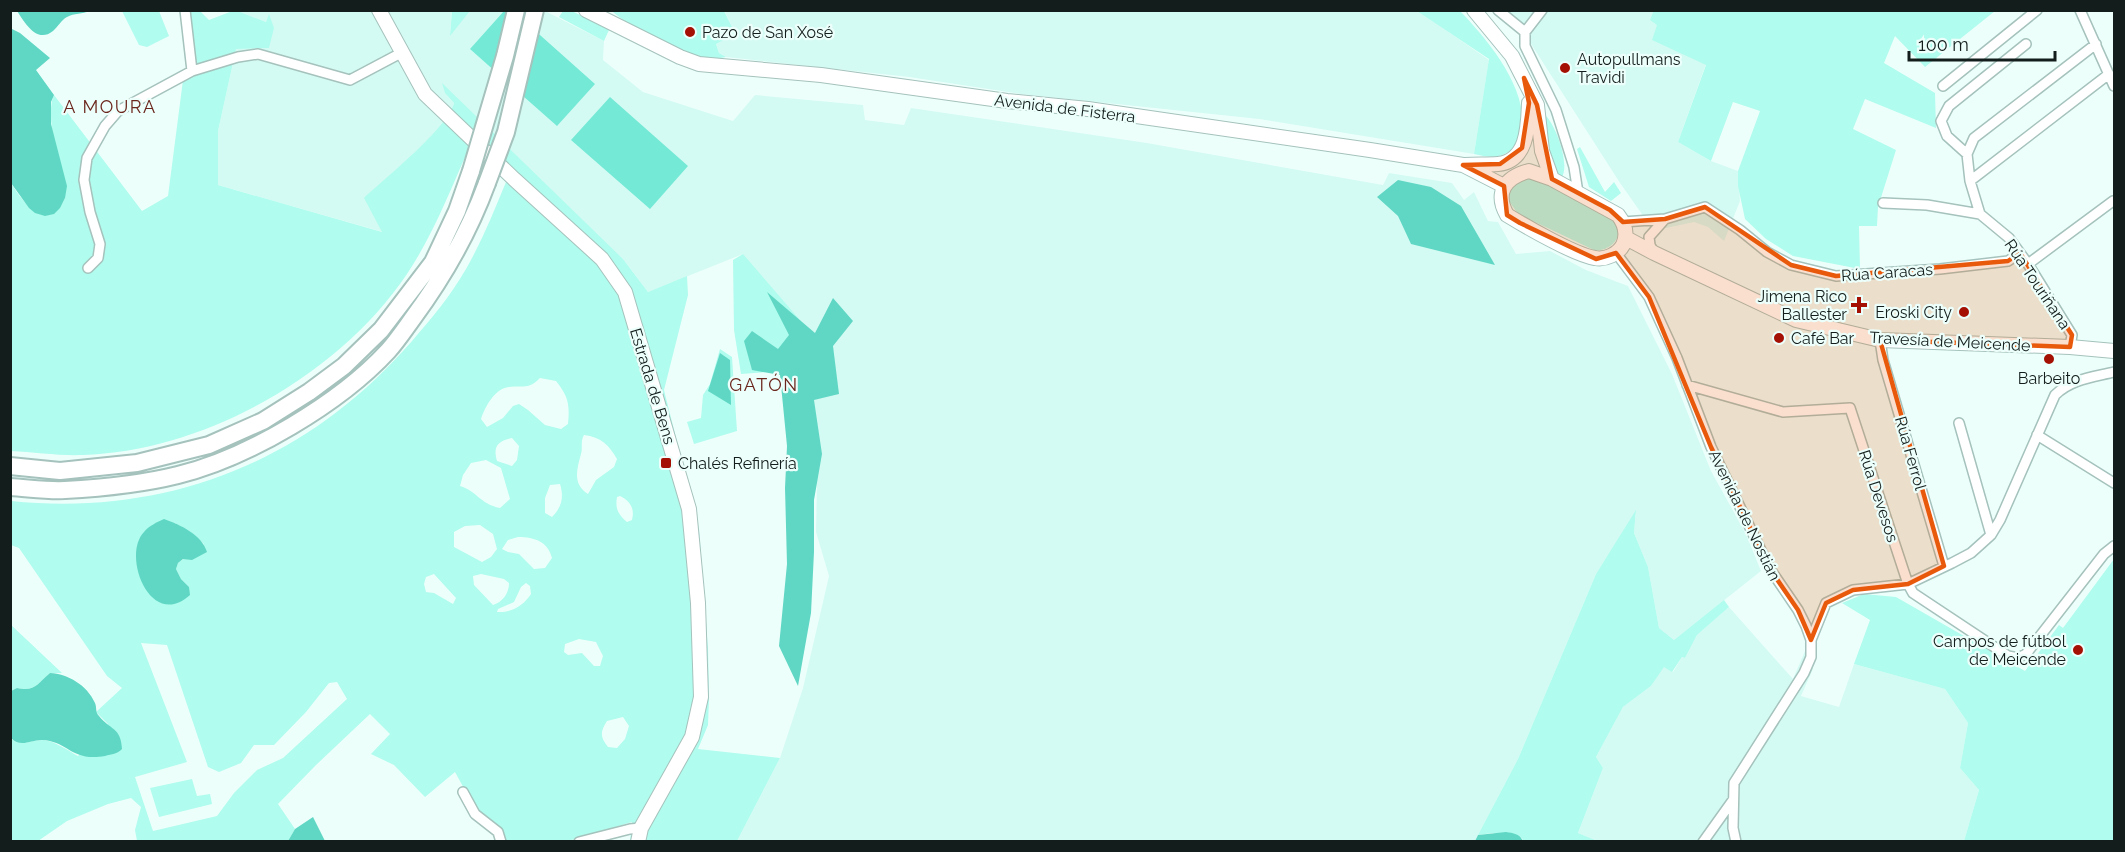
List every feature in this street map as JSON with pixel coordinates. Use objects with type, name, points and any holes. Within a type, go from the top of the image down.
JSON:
[{"type":"highway","points":[[10,466],[60,471],[148,461],[209,445],[263,421],[309,392],[344,366],[381,330],[433,262],[457,211],[471,171],[506,56],[516,10]]},
{"type":"highway","points":[[10,487],[63,490],[114,486],[179,475],[248,450],[302,420],[359,379],[389,350],[445,273],[474,218],[506,132],[535,10]]},
{"type":"main road","name":"Estrada de Bens","points":[[379,10],[425,94],[602,259],[625,292],[689,509],[698,603],[701,697],[692,737],[640,835]]},
{"type":"main road","name":"Avenida de Fisterra","points":[[586,10],[680,57],[699,64],[821,75],[1007,101],[1099,111],[1463,165],[1504,186]]},
{"type":"main road","name":"Avenida de Fisterra","points":[[607,10],[627,31]]},
{"type":"main road","points":[[1474,10],[1512,56],[1537,105],[1542,152],[1552,180]]},
{"type":"main road","points":[[1524,78],[1535,123],[1534,156],[1529,171]]},
{"type":"main road","points":[[1463,165],[1500,164],[1513,157],[1522,148],[1528,134],[1529,103]]},
{"type":"main road","points":[[1529,171],[1578,193],[1618,215],[1623,222],[1626,238],[1621,249],[1607,258],[1596,259],[1582,254],[1520,223],[1507,215],[1503,207],[1504,186],[1516,175],[1529,171]]},
{"type":"main road","name":"Travesía de Meicende","points":[[1626,238],[1654,254],[1796,320],[1880,340],[2070,347],[2115,351]]},
{"type":"street","points":[[185,10],[192,71]]},
{"type":"street","points":[[1498,10],[1525,33]]},
{"type":"street","points":[[1542,10],[1525,33],[1525,46],[1556,110],[1574,167],[1578,193]]},
{"type":"street","points":[[1943,86],[2037,10]]},
{"type":"street","points":[[2080,10],[2115,86]]},
{"type":"street","points":[[1966,154],[1947,136],[1941,121],[1949,106],[2026,44]]},
{"type":"street","points":[[1883,203],[1928,205],[1980,214],[1970,181],[1966,154],[1974,138],[2096,44]]},
{"type":"street","points":[[88,268],[98,258],[99,244],[84,180],[87,158],[105,126],[118,111],[192,71],[238,57],[258,54],[350,80],[401,53]]},
{"type":"street","points":[[2103,60],[2115,58]]},
{"type":"street","points":[[1970,181],[2109,74]]},
{"type":"street","points":[[2028,264],[2113,201]]},
{"type":"street","name":"Rúa Caracas","points":[[1623,222],[1665,219],[1705,207],[1740,230],[1767,252],[1791,265],[1836,276],[1940,269],[2008,261],[2020,253]]},
{"type":"street","name":"Rúa Touriñana","points":[[1980,214],[2009,238],[2028,264],[2072,335],[2070,347]]},
{"type":"street","points":[[1654,254],[1649,237],[1665,219]]},
{"type":"street","name":"Avenida de Nostián","points":[[1616,253],[1649,297],[1677,358],[1711,447],[1770,569],[1798,609],[1811,640]]},
{"type":"street","name":"Rúa Ferrol","points":[[1880,340],[1883,360],[1944,567]]},
{"type":"street","points":[[1736,842],[1733,828],[1734,783],[1804,673],[1811,657],[1811,640],[1826,603],[1853,590],[1908,584],[1971,553],[1991,535],[2055,395],[2072,383],[2115,372]]},
{"type":"street","name":"Rúa Devesos","points":[[1687,385],[1783,412],[1851,408],[1908,584]]},
{"type":"street","points":[[1959,423],[1991,535]]},
{"type":"street","points":[[2037,435],[2115,483]]},
{"type":"street","points":[[1908,584],[1913,593],[1998,650],[2008,656],[2019,658],[2026,654],[2104,554],[2115,546]]},
{"type":"street","points":[[463,792],[475,814],[498,832],[501,842]]},
{"type":"street","points":[[1703,842],[1733,800]]},
{"type":"street","points":[[579,842],[630,828],[640,835]]},
{"type":"highlighted area","points":[[1524,78],[1537,105],[1552,179],[1610,210],[1623,222],[1665,219],[1705,207],[1791,265],[1836,276],[2008,261],[2020,253],[2072,335],[2070,347],[1880,340],[1944,566],[1908,584],[1853,590],[1826,603],[1811,640],[1798,610],[1770,569],[1711,447],[1649,297],[1616,253],[1596,259],[1507,215],[1504,186],[1463,165],[1500,164],[1522,148],[1529,103]]},
{"type":"shaded area","points":[[235,10],[452,11],[450,35],[470,11],[545,11],[604,41],[603,60],[643,92],[733,121],[755,95],[863,105],[865,120],[904,125],[911,108],[1147,143],[1383,185],[1389,173],[1452,183],[1464,200],[1474,192],[1488,221],[1498,222],[1516,254],[1550,251],[1586,270],[1628,286],[1672,374],[1711,471],[1746,534],[1761,571],[1674,640],[1659,628],[1648,567],[1634,533],[1636,512],[1596,574],[1518,759],[1475,841],[737,841],[780,758],[803,688],[829,576],[816,532],[818,427],[743,254],[648,292],[623,259],[445,93],[454,103],[452,112],[383,232],[218,185],[218,131],[236,49],[269,48],[269,15],[266,22]]},
{"type":"shaded area","points":[[235,10],[266,22],[269,14],[274,28],[269,48],[236,49],[218,131],[218,185],[382,232],[364,198],[429,139],[450,113],[454,103],[445,93],[442,83],[623,259],[648,292],[687,276],[688,295],[664,390],[699,529],[708,649],[709,699],[708,725],[698,749],[780,758],[737,841],[630,841],[632,822],[568,841],[505,841],[479,812],[455,772],[425,797],[394,765],[371,754],[390,734],[370,714],[278,804],[295,829],[288,841],[137,841],[135,830],[141,807],[131,798],[108,804],[67,821],[38,841],[11,841],[10,738],[22,743],[47,741],[78,756],[108,724],[96,712],[122,688],[107,676],[19,548],[11,545],[11,501],[69,504],[125,500],[179,489],[231,472],[281,449],[328,419],[371,383],[412,341],[441,306],[472,258],[506,182],[469,148],[425,244],[407,274],[379,311],[345,344],[307,375],[265,401],[221,423],[176,439],[129,450],[83,455],[11,451],[11,183],[29,207],[44,215],[51,214],[58,209],[65,198],[52,130],[51,104],[54,95],[142,211],[168,196],[183,80],[193,75],[188,66],[181,11],[200,11],[209,20]],"holes":[[[540,378],[556,381],[567,401],[568,424],[561,429],[545,425],[519,404],[513,406],[503,418],[487,427],[481,419],[495,394],[504,388],[529,386]],[[584,435],[600,440],[608,446],[617,459],[614,467],[596,480],[588,494],[580,486],[577,476]],[[512,438],[519,446],[517,460],[512,466],[497,461],[496,448],[503,441]],[[486,460],[501,468],[510,499],[500,508],[488,504],[460,486],[463,475],[471,463]],[[560,484],[562,493],[560,506],[552,517],[545,513],[545,498],[550,485]],[[620,496],[627,500],[632,508],[632,520],[627,522],[616,505],[617,497]],[[175,523],[204,544],[178,563],[176,569],[181,579],[189,587],[137,546]],[[480,525],[493,534],[497,549],[491,557],[482,562],[454,547],[454,532],[465,526]],[[524,537],[544,544],[552,558],[545,568],[534,569],[519,554],[502,549],[508,540]],[[434,574],[456,598],[453,604],[434,593],[426,592],[424,584],[426,577]],[[481,574],[504,579],[509,583],[505,597],[493,605],[474,585],[473,576]],[[526,583],[530,586],[531,594],[520,605],[507,611],[497,612],[498,609],[514,602],[521,587]],[[579,639],[596,642],[603,656],[600,666],[594,666],[582,653],[568,655],[564,652],[565,644]],[[141,643],[167,645],[208,767],[219,772],[241,763],[254,745],[274,745],[306,712],[329,683],[337,682],[347,699],[283,758],[257,770],[234,793],[217,816],[153,831],[135,777],[187,762]],[[623,717],[629,726],[625,739],[617,748],[608,747],[605,743],[602,737],[607,721]]]},
{"type":"shaded area","points":[[724,10],[1417,10],[1489,60],[1474,154],[1259,119],[1021,94],[909,77],[726,57],[719,53],[716,44],[730,37],[733,29]]},
{"type":"shaded area","points":[[1654,10],[1995,11],[1925,67],[1895,36],[1884,63],[1935,93],[1936,128],[1865,99],[1853,129],[1896,150],[1878,207],[1877,226],[1859,226],[1860,269],[1793,256],[1766,239],[1745,219],[1738,186],[1738,171],[1760,111],[1733,102],[1711,161],[1678,142],[1706,65],[1652,40],[1657,25],[1650,20]]},
{"type":"shaded area","points":[[17,11],[89,11],[67,17],[53,31],[42,35],[32,30]]},
{"type":"shaded area","points":[[122,11],[159,11],[169,36],[147,47],[139,45]]},
{"type":"shaded area","points":[[452,11],[470,11],[450,36]]},
{"type":"shaded area","points":[[504,11],[513,11],[595,84],[557,126],[470,49]]},
{"type":"shaded area","points":[[563,11],[572,11],[609,30],[604,41],[559,17]]},
{"type":"shaded area","points":[[612,11],[724,11],[733,29],[730,37],[716,44],[719,53],[726,57],[694,57],[675,50],[627,23]]},
{"type":"shaded area","points":[[1417,11],[1460,11],[1483,36],[1505,67],[1520,101],[1522,118],[1518,144],[1511,150],[1496,156],[1474,154],[1489,59]]},
{"type":"shaded area","points":[[1504,11],[1714,11],[1695,59],[1706,64],[1678,142],[1711,161],[1738,171],[1740,201],[1724,241],[1708,227],[1694,222],[1661,229],[1656,234],[1620,183],[1515,19]]},
{"type":"shaded area","points":[[12,29],[50,58],[36,70],[54,95],[51,102],[51,124],[67,186],[60,208],[54,214],[45,216],[29,208],[11,183]]},
{"type":"shaded area","points":[[610,97],[688,166],[650,209],[571,140]]},
{"type":"shaded area","points":[[1544,114],[1553,126],[1563,154],[1562,177],[1556,174],[1548,151]]},
{"type":"shaded area","points":[[1580,147],[1605,192],[1614,182],[1621,193],[1611,201],[1589,187],[1577,149]]},
{"type":"shaded area","points":[[1527,178],[1534,178],[1610,215],[1618,227],[1614,243],[1603,250],[1596,251],[1518,214],[1509,201],[1510,192],[1516,184]]},
{"type":"shaded area","points":[[1398,180],[1431,187],[1461,206],[1495,265],[1411,244],[1398,216],[1377,197]]},
{"type":"shaded area","points":[[743,254],[812,334],[806,369],[741,374],[734,330],[733,260]]},
{"type":"shaded area","points":[[767,292],[815,333],[833,298],[853,321],[833,346],[839,394],[814,400],[822,454],[814,500],[811,613],[798,686],[779,646],[787,564],[785,488],[787,446],[780,375],[752,370],[744,341],[752,331],[778,349],[789,335]]},
{"type":"shaded area","points":[[720,349],[732,357],[737,431],[694,444],[687,422],[701,418],[703,395],[710,384]]},
{"type":"shaded area","points":[[720,353],[730,360],[731,405],[708,391]]},
{"type":"shaded area","points":[[1636,510],[1634,533],[1648,567],[1659,628],[1674,640],[1724,600],[1729,607],[1697,635],[1685,658],[1682,657],[1672,672],[1664,667],[1651,686],[1623,707],[1596,757],[1603,768],[1578,833],[1597,841],[1523,841],[1522,838],[1493,833],[1478,835],[1518,759],[1596,574]]},
{"type":"shaded area","points":[[164,519],[196,536],[207,552],[192,560],[183,559],[178,563],[176,569],[181,579],[189,587],[190,595],[176,604],[163,604],[152,597],[138,572],[136,557],[138,543],[144,532]]},
{"type":"shaded area","points":[[2114,559],[2114,841],[1964,841],[1979,790],[1960,768],[1968,723],[1945,689],[1854,664],[1870,620],[1842,603],[1864,594],[1896,597],[2025,671],[2059,625],[2063,628]]},
{"type":"shaded area","points":[[1729,607],[1793,679],[1805,651],[1813,669],[1801,696],[1839,707],[1854,664],[1945,689],[1968,723],[1960,768],[1979,790],[1964,841],[1597,842],[1578,833],[1603,768],[1596,757],[1623,707],[1651,686],[1664,666],[1673,672],[1682,657],[1685,658],[1697,635]]},
{"type":"shaded area","points":[[10,624],[62,673],[50,673],[32,688],[17,688],[11,691]]},
{"type":"shaded area","points":[[50,673],[70,678],[87,691],[103,721],[120,737],[122,749],[116,753],[94,757],[77,754],[51,741],[18,743],[11,738],[11,691],[17,688],[32,688]]},
{"type":"shaded area","points":[[192,779],[197,796],[210,794],[212,804],[159,817],[150,788]]},
{"type":"shaded area","points":[[313,817],[325,841],[288,841],[295,829]]},
{"type":"shaded area","points":[[1506,832],[1518,835],[1523,841],[1475,841],[1478,835]]},
{"type":"place","name":"Pazo de San Xosé","points":[[690,32]]},
{"type":"place","name":"Autopullmans Travidi","points":[[1565,68]]},
{"type":"place","name":"Jimena Rico Ballester","points":[[1859,305]]},
{"type":"place","name":"Eroski City","points":[[1964,312]]},
{"type":"place","name":"Café Bar","points":[[1779,338]]},
{"type":"place","name":"Barbeito","points":[[2049,359]]},
{"type":"place","name":"Chalés Refinería","points":[[666,463]]},
{"type":"place","name":"Campos de fútbol de Meicende","points":[[2078,650]]},
{"type":"district","name":"A MOURA","points":[[110,107]]},
{"type":"district","name":"GATÓN","points":[[764,385]]}]
